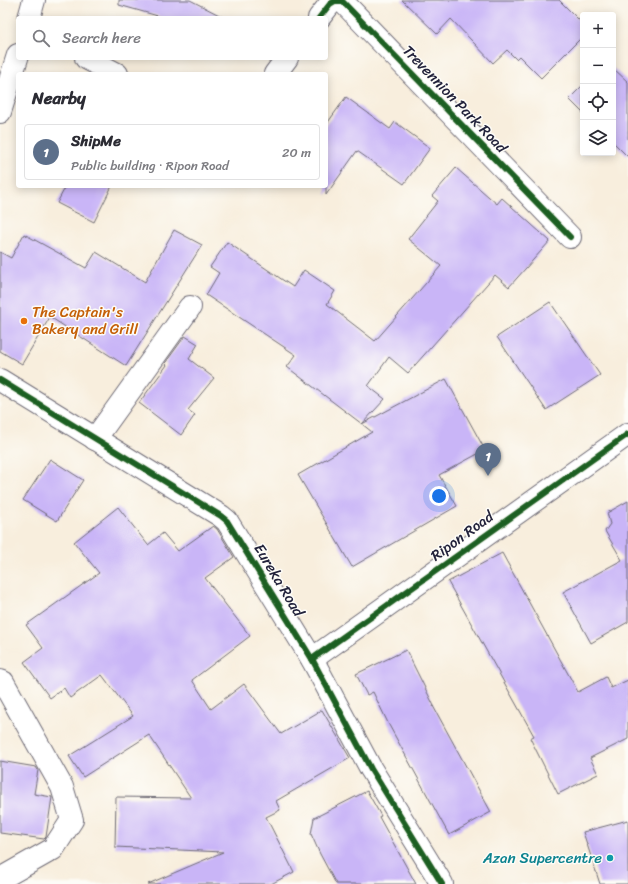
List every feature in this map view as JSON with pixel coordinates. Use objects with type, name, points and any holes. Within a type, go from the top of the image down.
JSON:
[{"type":"street","points":[[30,16],[34,0]]},
{"type":"street","name":"Trevennion Park Road","points":[[321,16],[330,4],[335,1],[342,2],[570,237]]},
{"type":"street","points":[[2,101],[16,60]]},
{"type":"street","points":[[90,60],[112,72]]},
{"type":"street","points":[[276,72],[286,60]]},
{"type":"street","points":[[95,439],[190,307]]},
{"type":"street","name":"Eureka Road","points":[[0,380],[222,516],[227,521],[312,659],[371,768],[442,884]]},
{"type":"street","name":"Ripon Road","points":[[312,659],[628,434]]},
{"type":"street","points":[[0,681],[3,682],[62,787],[72,820],[53,849],[0,879]]},
{"type":"building","points":[[119,0],[190,0],[221,16],[158,16],[119,5]]},
{"type":"building","points":[[402,0],[559,0],[580,21],[580,39],[541,78],[519,56],[516,59],[507,50],[493,63],[451,19],[437,34]]},
{"type":"building","points":[[616,71],[628,82],[628,157],[616,145]]},
{"type":"building","points":[[580,88],[580,110],[569,99]]},
{"type":"building","points":[[346,97],[390,129],[395,122],[430,148],[404,184],[357,151],[326,195],[326,188],[328,188],[328,122]]},
{"type":"building","points":[[456,168],[497,204],[502,198],[550,241],[509,287],[495,275],[408,373],[389,357],[368,386],[385,399],[362,424],[287,367],[296,355],[206,295],[219,273],[210,267],[227,242],[293,287],[304,270],[335,291],[327,304],[375,341],[441,266],[408,239],[438,201],[432,196]]},
{"type":"building","points":[[65,188],[111,188],[94,222],[57,203]]},
{"type":"building","points":[[174,230],[202,245],[126,366],[50,317],[22,364],[0,351],[0,252],[11,258],[24,234],[86,268],[96,252],[145,282]]},
{"type":"building","points":[[550,302],[600,375],[546,410],[497,337]]},
{"type":"building","points":[[185,336],[198,344],[189,359],[214,378],[188,410],[195,415],[181,435],[139,403],[167,365],[165,363]]},
{"type":"building","points":[[446,379],[485,450],[439,475],[457,506],[352,567],[298,475],[372,432],[362,424]]},
{"type":"building","points":[[50,459],[83,480],[57,521],[23,500]]},
{"type":"building","points":[[628,501],[628,622],[591,643],[563,592],[622,560],[605,531],[610,524],[607,513]]},
{"type":"building","points":[[118,507],[148,545],[163,533],[178,551],[213,526],[217,529],[234,557],[205,578],[250,636],[192,680],[211,709],[244,684],[281,734],[322,710],[350,758],[276,801],[280,810],[266,817],[294,872],[271,884],[148,884],[223,852],[115,847],[116,797],[191,798],[149,735],[83,777],[69,756],[133,716],[102,675],[70,698],[64,688],[50,698],[24,662],[43,648],[26,625],[99,573],[74,542]]},
{"type":"building","points":[[502,553],[578,692],[606,677],[611,688],[628,680],[628,739],[590,758],[598,774],[558,794],[530,738],[534,736],[448,582]]},
{"type":"building","points":[[406,650],[433,706],[491,812],[449,835],[389,725],[373,692],[367,695],[356,674]]},
{"type":"building","points":[[0,761],[36,767],[38,770],[34,794],[52,797],[46,837],[44,839],[0,833]]},
{"type":"building","points":[[367,791],[381,816],[379,817],[416,884],[336,884],[320,854],[311,834],[314,818]]},
{"type":"building","name":"Azan Supercentre","points":[[628,820],[628,884],[600,884],[583,832]]},
{"type":"cycle path","points":[[321,16],[330,4],[335,1],[342,1],[570,237]]},
{"type":"cycle path","points":[[0,380],[227,521],[312,659],[371,769],[442,884]]},
{"type":"cycle path","points":[[312,659],[628,434]]},
{"type":"place","name":"The Captain's Bakery and Grill","points":[[24,321]]},
{"type":"place","name":"ShipMe","points":[[488,476]]},
{"type":"place","name":"Azan Supercentre","points":[[610,858]]}]
